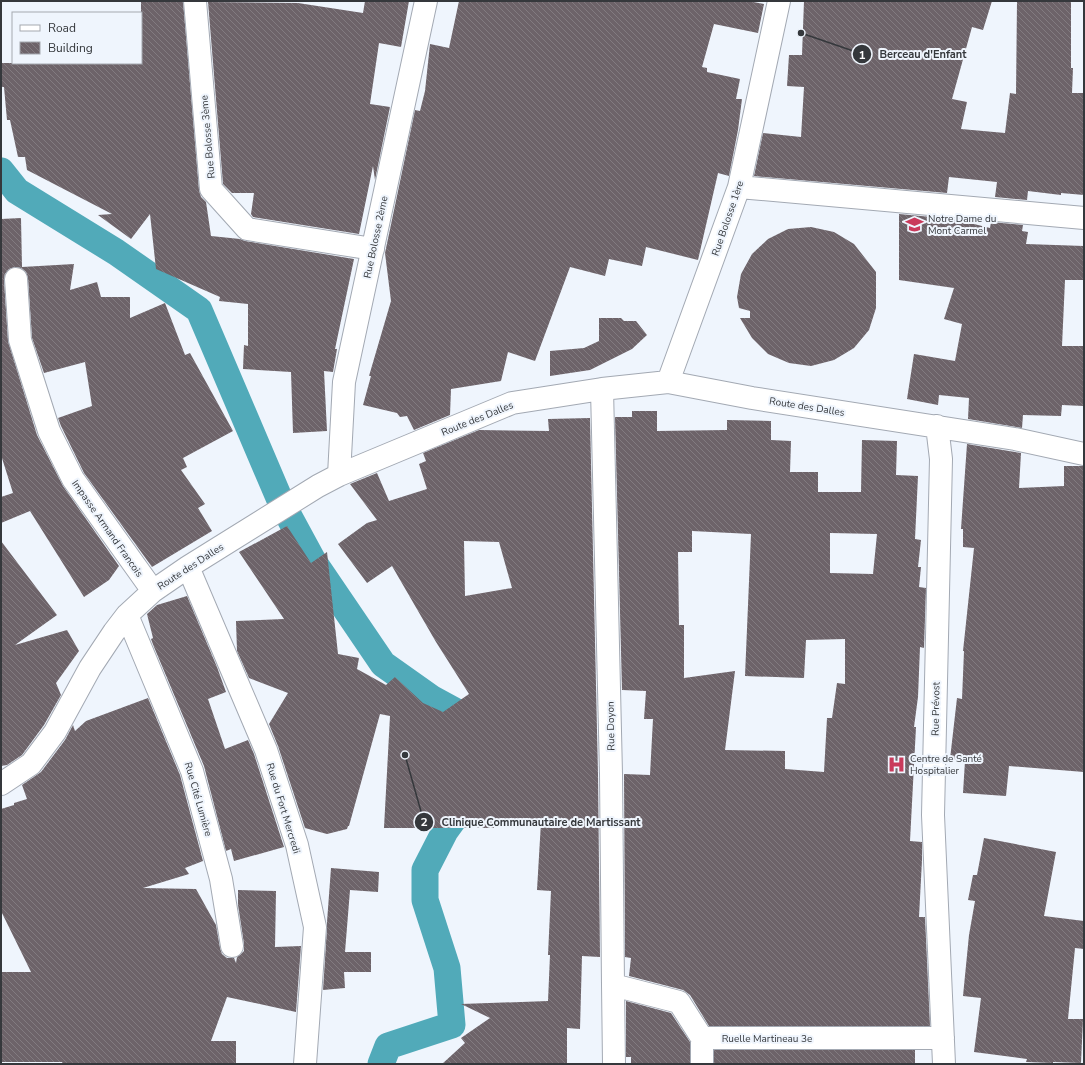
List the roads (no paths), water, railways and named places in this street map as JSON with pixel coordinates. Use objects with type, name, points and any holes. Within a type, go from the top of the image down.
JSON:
[{"type":"street","name":"Rue Bolosse 3ème","points":[[195,1],[211,189],[247,229],[373,248]]},
{"type":"street","name":"Rue Bolosse 2ème","points":[[339,475],[344,382],[426,1]]},
{"type":"street","name":"Rue Bolosse 1ère","points":[[668,382],[739,187],[778,1]]},
{"type":"street","points":[[739,187],[1084,218]]},
{"type":"street","name":"Impasse Armand Francois","points":[[16,279],[20,340],[49,431],[73,479],[153,591]]},
{"type":"street","name":"Route des Dalles","points":[[1,784],[32,764],[55,732],[90,668],[114,632],[127,615],[153,591],[188,567],[318,486],[339,475],[512,403],[602,388],[668,382],[752,398],[1015,439],[1084,454]]},
{"type":"street","name":"Rue Doyon","points":[[602,388],[611,774],[614,1064]]},
{"type":"street","name":"Rue Prévost","points":[[938,426],[941,459],[933,815],[944,1064]]},
{"type":"street","name":"Rue du Fort Mercredi","points":[[188,567],[266,750],[297,845],[315,927],[305,1064]]},
{"type":"street","name":"Rue Cité Lumière","points":[[127,615],[192,771],[221,878],[232,946]]},
{"type":"street","points":[[613,985],[679,1002],[702,1038],[702,1064]]},
{"type":"street","name":"Ruelle Martineau 3e","points":[[702,1038],[943,1038]]},
{"type":"waterway","points":[[1,171],[17,191],[116,252],[199,310],[280,500],[313,561],[383,664],[431,698],[477,723],[478,729]]},
{"type":"waterway","points":[[381,1064],[388,1046],[452,1025],[447,968],[425,900],[425,870],[445,831],[469,798]]},
{"type":"place","name":"Berceau d'Enfant","points":[[801,33]]},
{"type":"place","name":"Notre Dame du Mont Carmel","points":[[915,224]]},
{"type":"place","name":"Clinique Communautaire de Martissant","points":[[405,755]]},
{"type":"place","name":"Centre de Santé Hospitalier","points":[[897,764]]}]
